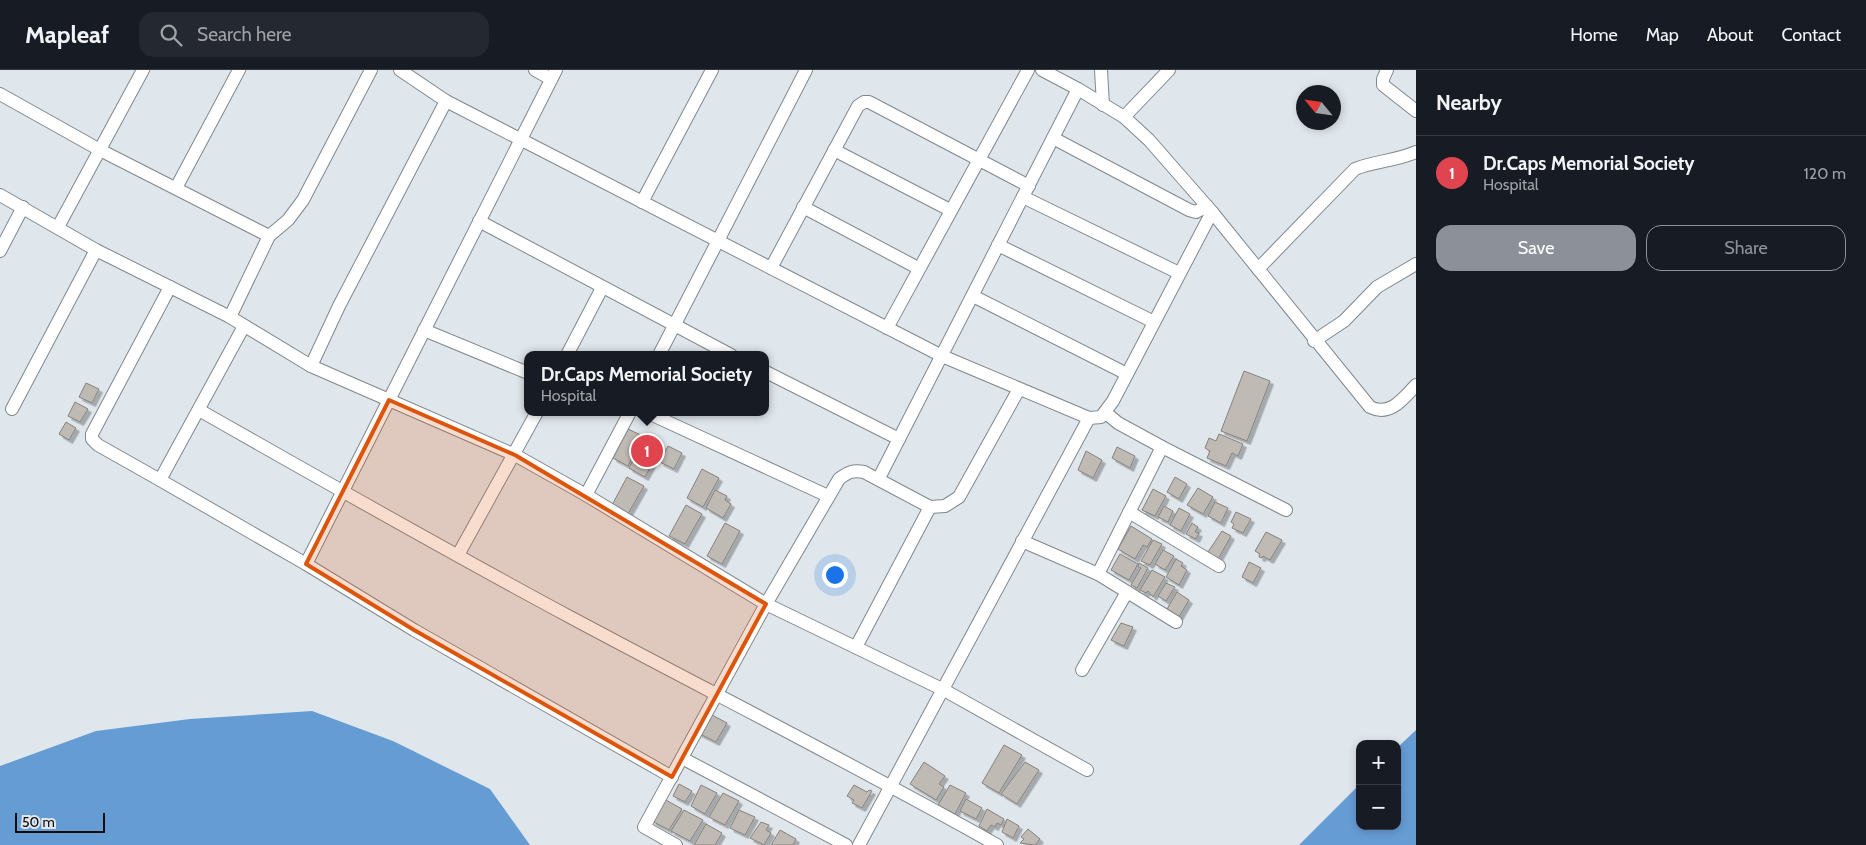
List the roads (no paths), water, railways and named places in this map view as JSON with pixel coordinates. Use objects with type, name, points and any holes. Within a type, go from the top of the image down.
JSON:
[{"type":"street","points":[[176,188],[238,70]]},
{"type":"street","points":[[230,317],[269,236],[288,220],[303,200],[371,70]]},
{"type":"street","points":[[400,70],[446,101],[886,328],[942,356],[1089,418],[1096,418],[1106,413],[1179,273],[1209,209]]},
{"type":"street","points":[[306,564],[554,74],[534,70]]},
{"type":"street","points":[[642,202],[712,70]]},
{"type":"street","points":[[661,351],[806,70]]},
{"type":"street","points":[[886,328],[1028,70]]},
{"type":"street","points":[[1042,70],[1124,117],[1149,140],[1209,209],[1360,398],[1370,407],[1379,412],[1389,409],[1402,401],[1416,385]]},
{"type":"street","points":[[1101,70],[1102,105]]},
{"type":"street","points":[[1124,117],[1169,70]]},
{"type":"street","points":[[1387,70],[1383,79],[1383,85],[1416,111]]},
{"type":"street","points":[[58,227],[100,150],[138,72]]},
{"type":"street","points":[[879,478],[1078,89]]},
{"type":"street","points":[[0,94],[100,150],[269,236]]},
{"type":"street","points":[[310,366],[339,306],[446,101]]},
{"type":"street","points":[[770,268],[858,106],[864,102],[869,102],[978,159],[1026,192],[1179,273]]},
{"type":"street","points":[[1053,138],[1188,210],[1196,212],[1209,209]]},
{"type":"street","points":[[834,150],[950,210]]},
{"type":"street","points":[[1258,269],[1355,169],[1367,164],[1401,159],[1416,152]]},
{"type":"street","points":[[0,195],[96,250],[230,317],[310,366],[516,455],[766,604],[944,690],[1087,770]]},
{"type":"street","points":[[0,251],[23,207]]},
{"type":"street","points":[[803,207],[918,268]]},
{"type":"street","points":[[479,222],[723,351]]},
{"type":"street","points":[[998,245],[1154,322]]},
{"type":"street","points":[[12,409],[96,250]]},
{"type":"street","points":[[1314,340],[1344,321],[1377,286],[1416,264]]},
{"type":"street","points":[[170,287],[92,434],[92,439],[98,445],[306,564],[414,630],[672,777]]},
{"type":"street","points":[[569,351],[602,288]]},
{"type":"street","points":[[973,296],[1127,374]]},
{"type":"street","points":[[160,480],[244,326]]},
{"type":"street","points":[[424,330],[524,371]]},
{"type":"street","points":[[769,374],[899,439]]},
{"type":"street","points":[[676,845],[644,827],[766,604],[839,479],[847,473],[864,472],[879,478],[930,506],[945,506],[959,498],[1020,389]]},
{"type":"street","points":[[199,410],[342,492],[716,695],[893,786],[997,845]]},
{"type":"street","points":[[1106,413],[1118,423],[1162,447],[1286,510]]},
{"type":"street","points":[[458,555],[516,455],[535,416]]},
{"type":"street","points":[[586,495],[628,416]]},
{"type":"street","points":[[655,416],[828,496]]},
{"type":"street","points":[[859,845],[893,786],[1089,418]]},
{"type":"street","points":[[1098,574],[1162,447]]},
{"type":"street","points":[[856,647],[930,506]]},
{"type":"street","points":[[1130,512],[1219,566]]},
{"type":"street","points":[[1022,541],[1098,574],[1176,622]]},
{"type":"street","points":[[1082,670],[1127,592]]},
{"type":"street","points":[[682,758],[846,845]]},
{"type":"water","points":[[312,711],[393,741],[490,789],[530,845],[0,845],[0,766],[96,731],[190,719]]},
{"type":"water","points":[[1416,730],[1416,845],[1299,845],[1356,788],[1356,830],[1401,830],[1401,744]]},
{"type":"place","name":"Dr.Caps Memorial Society","points":[[647,451]]}]
